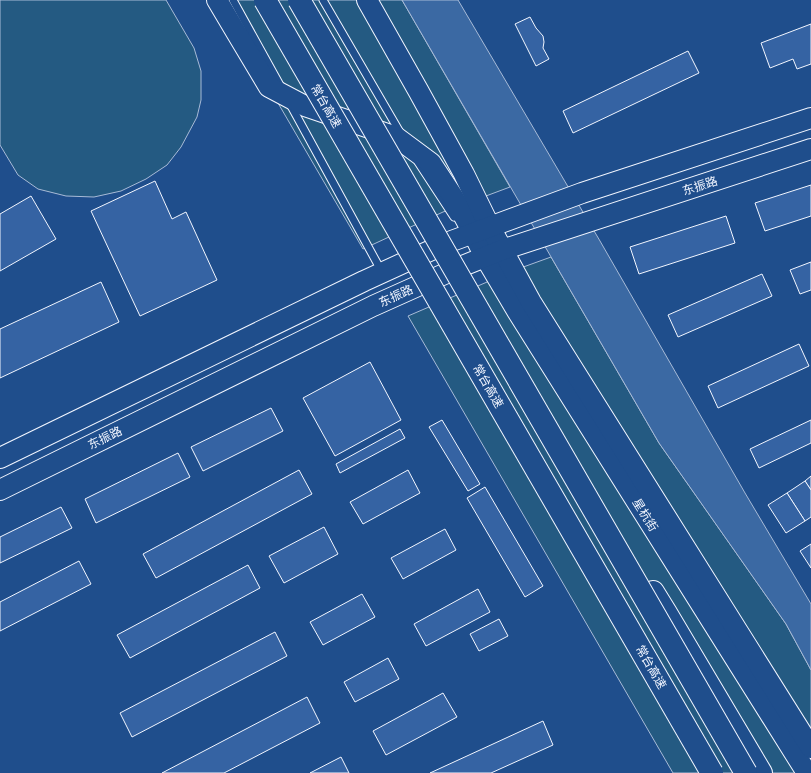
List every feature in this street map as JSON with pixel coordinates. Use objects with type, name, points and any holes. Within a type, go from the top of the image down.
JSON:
[{"type":"highway","name":"常台高速","points":[[265,0],[712,773]]},
{"type":"highway","points":[[299,0],[746,773]]},
{"type":"highway","points":[[553,439],[666,613],[762,773]]},
{"type":"main road","points":[[217,0],[269,87],[305,106],[396,137],[431,163],[454,198],[469,231],[493,253]]},
{"type":"main road","points":[[367,0],[464,174],[469,231]]},
{"type":"main road","points":[[0,458],[469,231],[520,215],[582,192],[811,118]]},
{"type":"main road","name":"东振路","points":[[0,490],[374,306],[493,253],[811,149]]},
{"type":"main road","name":"星杭街","points":[[493,253],[531,302],[811,748]]},
{"type":"main road","name":"星杭街","points":[[493,253],[517,311],[807,773]]},
{"type":"lane","points":[[233,0],[382,272]]},
{"type":"lane","points":[[322,0],[408,146],[449,209],[469,231]]},
{"type":"shaded area","points":[[0,0],[166,0],[194,48],[201,71],[201,100],[197,117],[181,147],[167,165],[146,179],[121,191],[94,197],[66,196],[38,189],[18,175],[0,145]]},
{"type":"shaded area","points":[[218,0],[402,0],[510,187],[443,212],[363,249]]},
{"type":"shaded area","points":[[402,0],[458,0],[811,604],[811,670],[786,624],[659,443]]},
{"type":"shaded area","points":[[551,257],[659,443],[786,624],[811,670],[811,773],[673,773],[408,316],[515,270]]},
{"type":"building","points":[[530,17],[536,28],[543,36],[543,48],[549,59],[536,66],[515,24]]},
{"type":"building","points":[[811,24],[811,64],[797,69],[793,59],[770,68],[761,43]]},
{"type":"building","points":[[688,51],[699,73],[573,133],[563,111]]},
{"type":"building","points":[[155,181],[172,219],[186,212],[217,280],[140,316],[91,211]]},
{"type":"building","points":[[811,185],[811,216],[765,231],[755,203]]},
{"type":"building","points":[[31,196],[56,239],[0,271],[0,214]]},
{"type":"building","points":[[726,216],[735,243],[639,274],[630,247]]},
{"type":"building","points":[[811,262],[811,290],[800,294],[790,270]]},
{"type":"building","points":[[762,274],[772,296],[678,337],[668,315]]},
{"type":"building","points":[[101,282],[119,322],[0,378],[0,329]]},
{"type":"building","points":[[799,344],[809,366],[718,408],[708,386]]},
{"type":"building","points":[[370,362],[401,420],[335,456],[303,398]]},
{"type":"building","points":[[271,408],[283,431],[203,471],[191,447]]},
{"type":"building","points":[[442,420],[480,484],[468,491],[429,427]]},
{"type":"building","points":[[811,420],[811,443],[759,468],[750,449]]},
{"type":"building","points":[[400,429],[405,438],[340,473],[336,464]]},
{"type":"building","points":[[178,453],[190,477],[96,523],[85,499]]},
{"type":"building","points":[[299,470],[312,494],[156,578],[143,554]]},
{"type":"building","points":[[408,470],[420,493],[363,524],[350,502]]},
{"type":"building","points":[[811,476],[811,490],[805,481]]},
{"type":"building","points":[[805,481],[811,490],[811,517],[805,521],[787,493]]},
{"type":"building","points":[[485,487],[543,586],[525,597],[467,498]]},
{"type":"building","points":[[787,493],[805,521],[786,533],[768,505]]},
{"type":"building","points":[[61,507],[72,528],[0,563],[0,537]]},
{"type":"building","points":[[324,527],[338,554],[284,583],[269,556]]},
{"type":"building","points":[[445,529],[456,550],[403,579],[391,558]]},
{"type":"building","points":[[811,544],[811,568],[800,551]]},
{"type":"building","points":[[79,561],[91,584],[0,631],[0,602]]},
{"type":"building","points":[[248,565],[260,588],[130,658],[117,635]]},
{"type":"building","points":[[478,589],[490,612],[426,646],[414,624]]},
{"type":"building","points":[[362,594],[375,617],[323,645],[310,622]]},
{"type":"building","points":[[499,619],[508,636],[479,651],[470,634]]},
{"type":"building","points":[[275,632],[287,656],[132,737],[120,713]]},
{"type":"building","points":[[388,658],[399,679],[355,702],[344,682]]},
{"type":"building","points":[[443,693],[457,717],[386,755],[373,731]]},
{"type":"building","points":[[307,697],[320,723],[224,773],[162,773]]},
{"type":"building","points":[[543,721],[553,745],[491,773],[430,773]]},
{"type":"building","points":[[341,757],[349,773],[310,773]]}]
